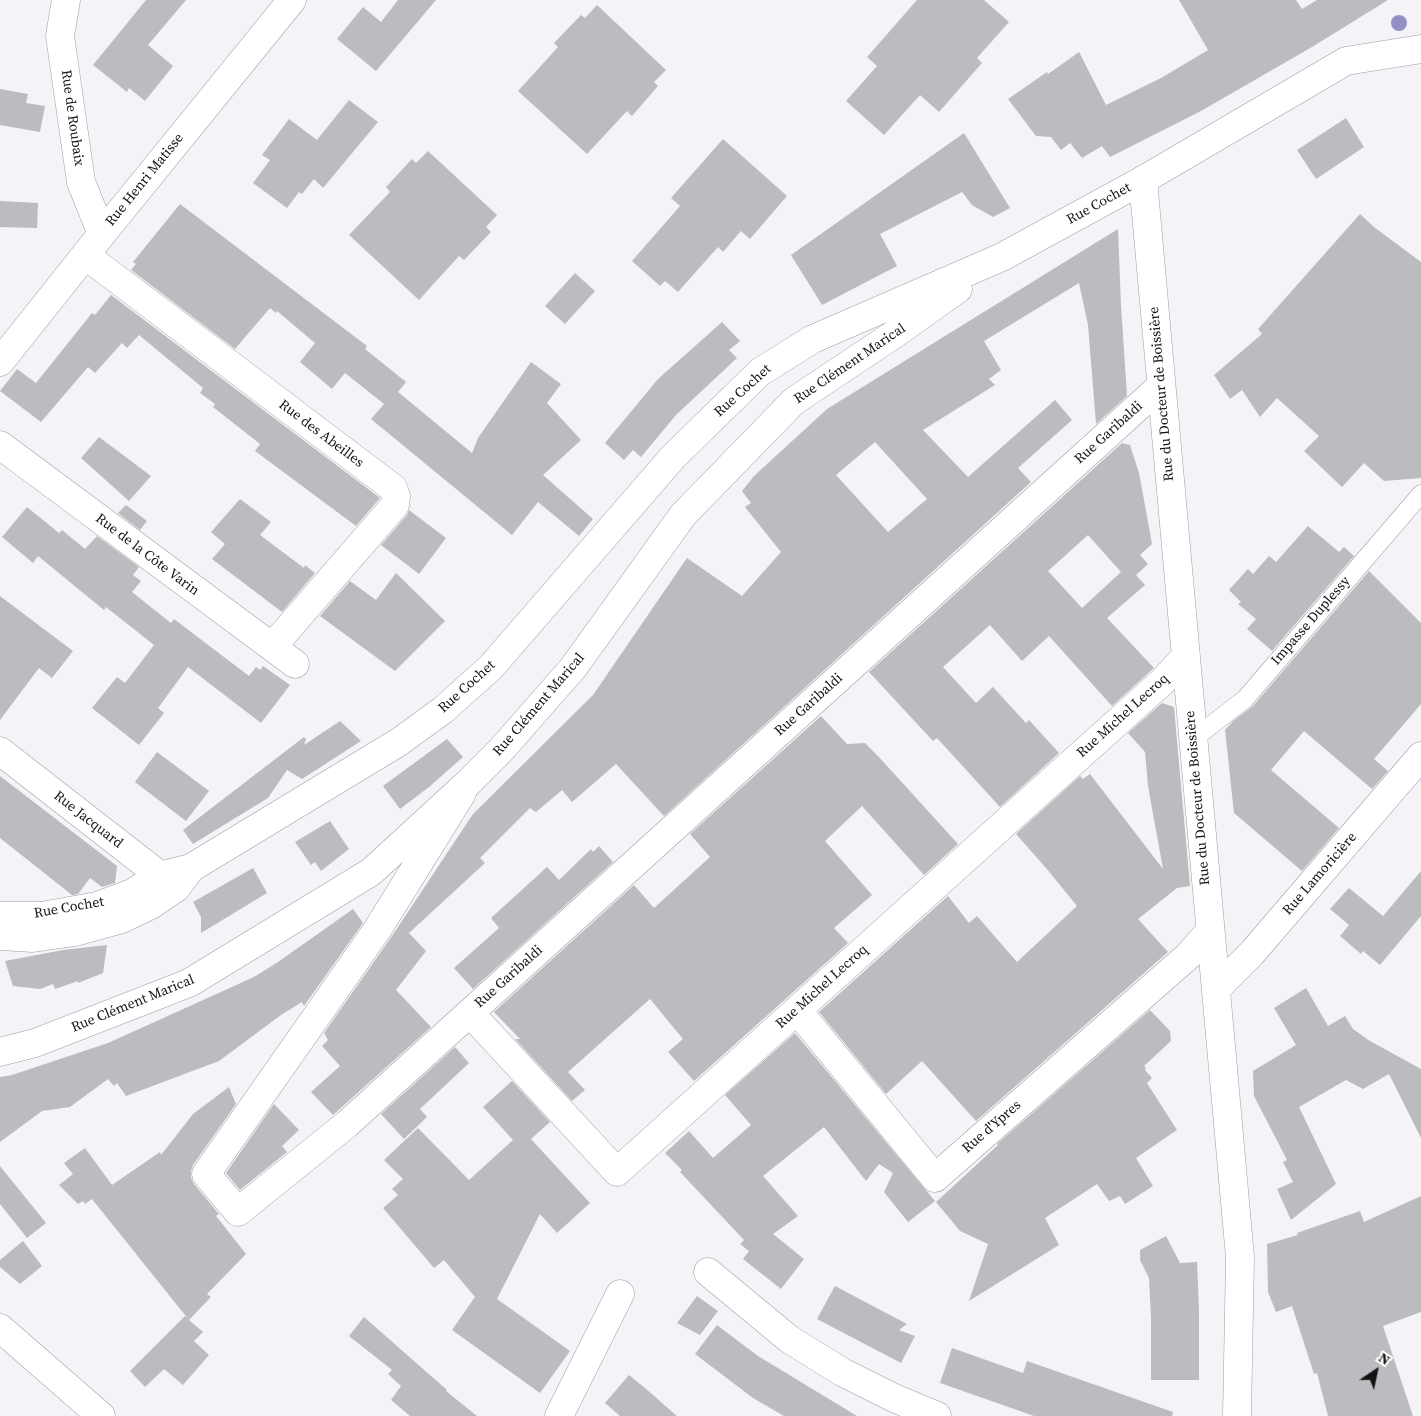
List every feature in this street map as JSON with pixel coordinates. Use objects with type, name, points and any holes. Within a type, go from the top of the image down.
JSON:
[{"type":"street","name":"Rue de Roubaix","points":[[66,0],[60,36],[82,182],[102,234]]},
{"type":"street","name":"Rue Henri Matisse","points":[[0,362],[292,0]]},
{"type":"street","name":"Rue Cochet","points":[[0,916],[42,916],[98,906],[175,878],[399,742],[443,710],[491,667],[673,457],[760,372],[813,339],[1002,257],[1143,180],[1346,60],[1421,49]]},
{"type":"street","name":"Rue du Docteur de Boissière","points":[[1143,180],[1240,1258],[1237,1416]]},
{"type":"street","name":"Rue des Abeilles","points":[[85,255],[393,488],[396,496],[395,505],[272,647]]},
{"type":"street","name":"Rue Clément Marical","points":[[0,1052],[35,1043],[189,983],[371,872],[501,750],[574,668],[683,515],[794,401],[896,333],[1002,257]]},
{"type":"street","name":"Rue Garibaldi","points":[[468,783],[377,930],[206,1174],[238,1212],[347,1124],[1161,386]]},
{"type":"street","name":"Rue de la Côte Varin","points":[[0,445],[295,664]]},
{"type":"street","name":"Rue Michel Lecroq","points":[[470,1013],[617,1172],[1163,681],[1186,656]]},
{"type":"street","name":"Rue Jacquard","points":[[0,751],[175,878]]},
{"type":"street","name":"Rue Lamoricière","points":[[1216,989],[1252,953],[1421,756]]},
{"type":"street","name":"Rue Cochet","points":[[0,936],[33,938],[75,932],[122,919],[150,905],[175,878]]},
{"type":"street","name":"Rue d'Ypres","points":[[797,1010],[935,1178],[1188,956],[1210,931]]},
{"type":"street","points":[[708,1272],[789,1339],[842,1372],[885,1394],[937,1416]]},
{"type":"street","points":[[564,1414],[620,1294]]},
{"type":"street","points":[[0,1328],[101,1416]]},
{"type":"lane","name":"Impasse Duplessy","points":[[1193,739],[1245,699],[1421,494]]},
{"type":"building","points":[[146,0],[186,0],[148,45],[173,66],[145,101],[129,88],[127,92],[93,65]]},
{"type":"building","points":[[398,0],[436,0],[376,71],[337,39],[363,7],[381,22]]},
{"type":"building","points":[[917,0],[984,0],[1009,22],[977,58],[982,63],[939,112],[920,95],[884,135],[846,101],[877,66],[867,57]]},
{"type":"building","points":[[1179,0],[1296,0],[1302,9],[1317,0],[1388,0],[1312,47],[1201,111],[1110,157],[1102,146],[1082,158],[1070,143],[1061,150],[1051,137],[1036,136],[1008,99],[1079,52],[1106,105],[1161,78],[1208,50]]},
{"type":"building","points":[[597,5],[666,70],[654,82],[658,86],[632,116],[627,111],[587,154],[518,91],[558,47],[554,43],[581,15],[585,18]]},
{"type":"building","points":[[0,89],[28,94],[26,103],[45,106],[40,132],[0,125]]},
{"type":"building","points":[[349,100],[378,122],[323,188],[314,179],[302,194],[299,192],[287,208],[253,183],[270,160],[262,155],[289,119],[317,140]]},
{"type":"building","points":[[1346,118],[1364,147],[1316,179],[1297,150]]},
{"type":"building","points":[[964,133],[1010,208],[993,217],[972,205],[962,192],[880,234],[897,266],[822,305],[791,255]]},
{"type":"building","points":[[723,139],[787,196],[750,239],[741,231],[723,252],[718,247],[678,292],[665,281],[660,286],[632,261],[680,206],[671,198]]},
{"type":"building","points":[[428,151],[497,215],[486,227],[491,232],[464,260],[459,256],[419,300],[349,235],[390,192],[386,187],[412,159],[416,163]]},
{"type":"building","points":[[0,201],[38,203],[37,228],[0,227]]},
{"type":"building","points":[[180,204],[367,346],[365,349],[406,382],[398,392],[472,453],[478,438],[531,362],[561,384],[547,403],[581,440],[543,475],[593,519],[579,536],[538,502],[512,535],[371,419],[384,404],[345,373],[332,389],[300,362],[315,343],[277,311],[276,313],[270,308],[235,349],[131,270],[136,264],[133,262]]},
{"type":"building","points":[[1360,214],[1374,227],[1421,262],[1421,478],[1384,481],[1364,463],[1342,487],[1304,451],[1319,436],[1277,398],[1260,417],[1242,390],[1230,399],[1214,375],[1262,334],[1258,329]]},
{"type":"building","points":[[1118,229],[1127,396],[1096,424],[1088,325],[1079,283],[984,341],[1001,370],[989,379],[995,385],[923,430],[968,477],[1055,400],[1072,420],[1018,468],[1031,482],[664,816],[616,764],[572,802],[562,790],[536,812],[530,808],[480,858],[485,863],[409,933],[426,951],[396,990],[431,1027],[333,1115],[311,1092],[340,1066],[322,1046],[328,1040],[324,1033],[390,939],[473,814],[593,695],[687,558],[742,596],[781,552],[745,507],[751,503],[742,491],[754,476],[827,409]],"holes":[[[875,442],[927,499],[888,532],[836,475]]]},
{"type":"building","points":[[575,273],[595,291],[565,324],[545,306]]},
{"type":"building","points":[[111,295],[380,498],[356,526],[255,451],[260,444],[213,407],[215,404],[200,393],[203,388],[139,335],[127,348],[122,343],[95,373],[88,367],[41,422],[0,391],[17,369],[36,383],[92,313],[95,315]]},
{"type":"building","points":[[722,322],[740,341],[729,350],[737,358],[676,415],[641,457],[633,450],[624,460],[605,443],[658,379]]},
{"type":"building","points":[[99,437],[151,476],[129,501],[81,458]]},
{"type":"building","points":[[1122,443],[1130,445],[1139,473],[1152,544],[1140,555],[1148,564],[1136,575],[1145,585],[1107,618],[1154,668],[1112,706],[1049,636],[1022,661],[990,625],[943,667],[976,703],[993,687],[1026,723],[1029,720],[1059,753],[1000,807],[937,738],[933,741],[869,672]],"holes":[[[1088,535],[1121,572],[1082,608],[1048,571]]]},
{"type":"building","points":[[240,499],[271,522],[260,535],[304,568],[305,565],[315,573],[282,612],[212,559],[225,544],[211,532]]},
{"type":"building","points":[[126,505],[147,521],[140,530],[118,513]]},
{"type":"building","points":[[27,507],[59,533],[62,530],[85,549],[97,536],[139,567],[133,575],[141,581],[132,592],[171,623],[174,619],[249,676],[256,667],[260,670],[263,666],[290,685],[261,723],[188,667],[158,708],[164,713],[139,745],[92,708],[117,677],[125,683],[154,645],[106,607],[104,610],[38,556],[33,563],[2,537]]},
{"type":"building","points":[[409,510],[446,538],[419,574],[381,545],[407,515]]},
{"type":"building","points":[[1308,526],[1339,552],[1344,547],[1354,556],[1272,651],[1247,629],[1256,619],[1238,604],[1241,602],[1229,590],[1248,569],[1253,574],[1269,556],[1276,562]]},
{"type":"building","points":[[1369,571],[1421,623],[1421,704],[1374,759],[1388,771],[1372,789],[1304,731],[1271,770],[1339,828],[1302,871],[1234,813],[1225,730],[1233,721],[1253,706]]},
{"type":"building","points":[[396,573],[445,621],[395,671],[320,616],[350,581],[376,600]]},
{"type":"building","points":[[0,596],[73,651],[52,678],[39,668],[0,720]]},
{"type":"building","points":[[1162,703],[1174,707],[1190,886],[1177,888],[1138,919],[1168,952],[976,1121],[922,1061],[886,1094],[819,1012],[948,896],[969,923],[977,916],[1017,962],[1077,906],[1016,834],[1080,776],[1083,779],[1090,774],[1163,869],[1148,786],[1145,752],[1128,733]]},
{"type":"building","points":[[821,716],[847,744],[865,743],[958,844],[924,875],[862,806],[825,841],[872,895],[834,928],[848,943],[694,1081],[668,1052],[683,1039],[650,999],[568,1072],[585,1090],[572,1101],[515,1039],[520,1039],[494,1012],[634,885],[654,908],[710,857],[690,834]]},
{"type":"building","points":[[340,721],[361,741],[302,779],[287,770],[268,798],[193,844],[183,830],[304,737],[306,739],[304,745]]},
{"type":"building","points":[[447,739],[463,757],[400,809],[383,786]]},
{"type":"building","points":[[157,752],[209,791],[186,821],[135,782]]},
{"type":"building","points":[[0,776],[117,866],[115,883],[102,887],[90,878],[78,894],[72,895],[0,838]]},
{"type":"building","points":[[330,821],[349,849],[321,871],[315,862],[311,865],[295,842]]},
{"type":"building","points":[[599,846],[613,862],[473,989],[454,968],[499,928],[491,918],[547,867],[559,880],[591,849],[593,852]]},
{"type":"building","points":[[253,868],[267,893],[201,933],[201,917],[193,902]]},
{"type":"building","points":[[1421,871],[1421,916],[1380,965],[1363,951],[1361,954],[1340,936],[1349,925],[1330,909],[1349,888],[1383,916]]},
{"type":"building","points":[[353,909],[363,923],[304,1006],[302,1002],[281,1015],[219,1061],[126,1096],[117,1083],[114,1086],[108,1079],[70,1107],[42,1111],[0,1142],[0,1077],[12,1075],[108,1043],[254,977]]},
{"type":"building","points":[[107,945],[103,973],[78,983],[78,981],[55,989],[53,984],[40,989],[13,986],[5,961],[63,950]]},
{"type":"building","points":[[1306,988],[1328,1026],[1345,1016],[1353,1029],[1370,1041],[1421,1069],[1421,1138],[1389,1074],[1363,1089],[1346,1080],[1299,1107],[1336,1184],[1291,1220],[1277,1189],[1293,1182],[1283,1162],[1287,1160],[1254,1096],[1253,1071],[1296,1045],[1274,1008]]},
{"type":"building","points":[[1150,1010],[1170,1031],[1171,1041],[1144,1066],[1152,1078],[1147,1083],[1177,1130],[1136,1158],[1153,1186],[1125,1204],[1120,1196],[1109,1201],[1097,1184],[1045,1218],[1059,1245],[969,1301],[988,1244],[960,1231],[936,1202],[997,1144]]},
{"type":"building","points":[[795,1033],[935,1201],[908,1222],[884,1192],[893,1173],[879,1164],[866,1181],[824,1127],[763,1176],[798,1216],[773,1234],[804,1259],[781,1289],[743,1259],[749,1251],[740,1244],[744,1240],[680,1172],[682,1170],[665,1153],[689,1131],[713,1158],[751,1125],[725,1095]]},
{"type":"building","points":[[455,1047],[469,1063],[420,1109],[427,1117],[404,1139],[381,1114]]},
{"type":"building","points":[[512,1081],[550,1122],[531,1139],[590,1203],[557,1233],[540,1214],[497,1299],[570,1351],[540,1393],[452,1330],[475,1297],[444,1260],[434,1268],[383,1208],[398,1195],[392,1189],[403,1179],[384,1160],[418,1128],[469,1180],[513,1140],[483,1107]]},
{"type":"building","points":[[229,1087],[236,1104],[193,1165],[191,1178],[219,1214],[216,1216],[246,1254],[207,1294],[211,1297],[189,1320],[92,1199],[85,1204],[83,1201],[78,1204],[59,1185],[73,1174],[64,1163],[85,1148],[112,1185],[160,1152],[161,1155],[193,1114]]},
{"type":"building","points":[[274,1104],[299,1130],[282,1146],[287,1152],[240,1190],[226,1173]]},
{"type":"building","points":[[0,1166],[46,1223],[27,1238],[0,1204]]},
{"type":"building","points":[[1421,1196],[1421,1312],[1383,1326],[1413,1416],[1328,1416],[1317,1373],[1314,1374],[1292,1306],[1276,1312],[1268,1292],[1267,1244],[1298,1235],[1297,1233],[1360,1211],[1364,1222]]},
{"type":"building","points":[[1166,1236],[1180,1263],[1197,1262],[1199,1380],[1151,1380],[1149,1278],[1140,1260],[1140,1250]]},
{"type":"building","points":[[23,1241],[42,1266],[20,1284],[0,1267],[0,1260]]},
{"type":"building","points":[[835,1286],[907,1324],[899,1330],[915,1336],[901,1363],[817,1319]]},
{"type":"building","points":[[697,1296],[718,1311],[700,1335],[677,1323]]},
{"type":"building","points":[[185,1316],[203,1332],[194,1341],[209,1355],[183,1385],[164,1369],[145,1387],[130,1371]]},
{"type":"building","points":[[364,1317],[446,1391],[477,1416],[410,1416],[391,1400],[401,1386],[388,1374],[392,1370],[349,1336]]},
{"type":"building","points":[[717,1325],[758,1356],[857,1416],[784,1416],[753,1398],[695,1354]]},
{"type":"building","points":[[952,1348],[1023,1373],[1027,1361],[1173,1412],[1172,1416],[1034,1416],[940,1383]]},
{"type":"building","points":[[629,1375],[677,1416],[620,1416],[605,1403]]}]
